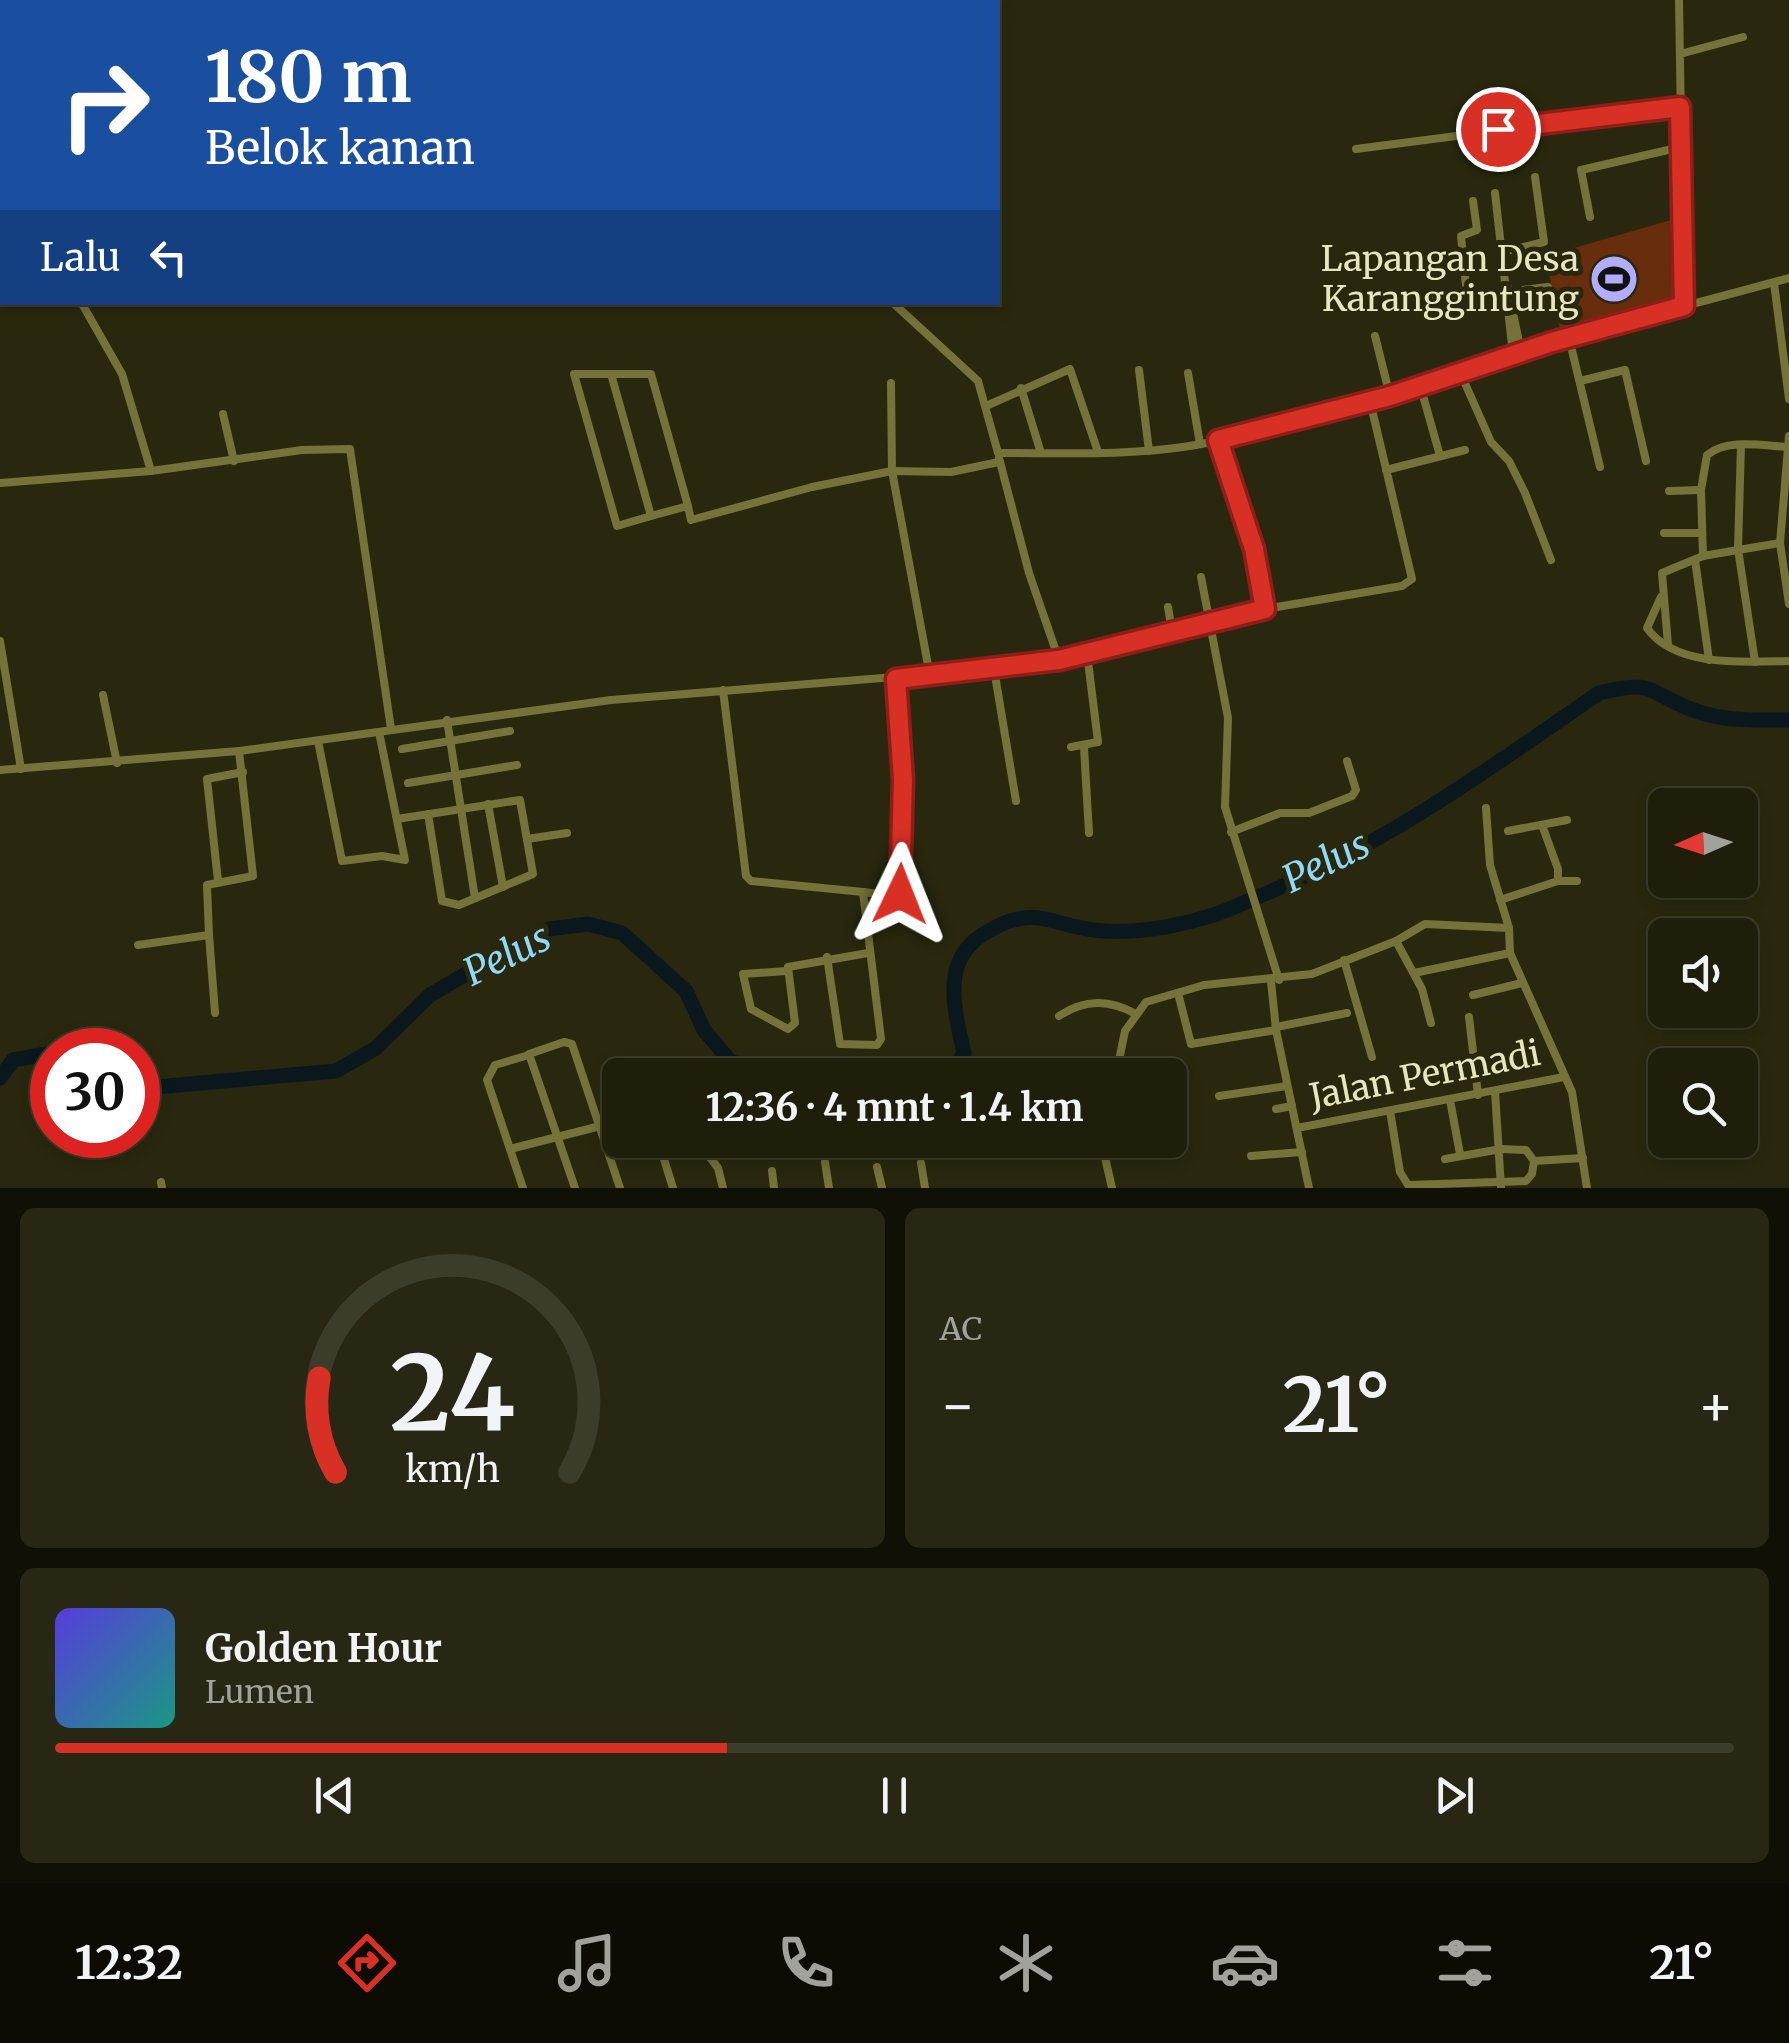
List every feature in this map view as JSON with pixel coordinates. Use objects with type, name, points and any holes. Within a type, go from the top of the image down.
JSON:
[{"type":"street","points":[[1680,0],[1684,306]]},
{"type":"street","points":[[1680,54],[1743,38]]},
{"type":"street","points":[[1356,149],[1680,107]]},
{"type":"street","points":[[1590,217],[1581,170],[1681,147]]},
{"type":"street","points":[[1502,252],[1544,242],[1535,177]]},
{"type":"street","points":[[1495,193],[1517,353]]},
{"type":"street","points":[[1467,296],[1461,236],[1477,230],[1473,201]]},
{"type":"street","points":[[688,506],[617,526],[574,374],[651,374],[692,520],[812,487],[892,472],[951,472],[999,458],[1041,453],[1149,451],[1200,444],[1390,396],[1517,353],[1789,278]]},
{"type":"street","points":[[1774,282],[1789,399]]},
{"type":"street","points":[[1433,300],[1548,287]]},
{"type":"street","points":[[84,305],[122,374],[151,471]]},
{"type":"street","points":[[895,305],[978,381],[1029,573],[1059,660]]},
{"type":"street","points":[[1375,336],[1390,396]]},
{"type":"street","points":[[1569,338],[1600,467]]},
{"type":"street","points":[[986,406],[1021,388],[1073,370],[1098,452]]},
{"type":"street","points":[[1139,370],[1149,451]]},
{"type":"street","points":[[1580,382],[1626,370],[1646,461]]},
{"type":"street","points":[[1460,372],[1491,442],[1509,461],[1525,493],[1551,560]]},
{"type":"street","points":[[1188,373],[1200,444]]},
{"type":"street","points":[[611,374],[651,516]]},
{"type":"street","points":[[891,384],[892,472],[930,676]]},
{"type":"street","points":[[1420,385],[1440,456]]},
{"type":"street","points":[[1021,388],[1041,453]]},
{"type":"street","points":[[0,770],[239,751],[447,720],[723,690],[994,669],[1059,660],[1265,609],[1409,583],[1412,579],[1370,401]]},
{"type":"street","points":[[223,414],[234,461]]},
{"type":"street","points":[[1789,436],[1785,527],[1780,543],[1789,604]]},
{"type":"street","points":[[1218,440],[1254,549],[1265,609]]},
{"type":"street","points":[[1710,660],[1699,558],[1701,490],[1707,455],[1716,448],[1741,445],[1787,447]]},
{"type":"street","points":[[1741,445],[1738,548],[1755,662]]},
{"type":"street","points":[[0,483],[151,471],[346,447],[352,452],[392,729]]},
{"type":"street","points":[[1386,470],[1466,450]]},
{"type":"street","points":[[1668,491],[1701,490]]},
{"type":"street","points":[[1664,533],[1702,533]]},
{"type":"street","points":[[1668,646],[1662,572],[1738,548],[1780,543]]},
{"type":"street","points":[[1201,578],[1230,738],[1224,793],[1231,832],[1275,980],[1276,1028],[1309,1188]]},
{"type":"street","points":[[1662,596],[1647,628],[1668,646],[1710,660],[1789,660]]},
{"type":"street","points":[[1168,607],[1172,631]]},
{"type":"street","points":[[0,641],[21,769]]},
{"type":"street","points":[[1071,747],[1098,742],[1087,653]]},
{"type":"street","points":[[994,669],[1016,801]]},
{"type":"street","points":[[723,690],[746,876],[752,881],[896,896],[901,890],[903,780],[896,679]]},
{"type":"street","points":[[103,695],[116,763]]},
{"type":"street","points":[[447,720],[475,898]]},
{"type":"street","points":[[402,749],[510,731]]},
{"type":"street","points":[[318,740],[342,861],[405,860],[380,732]]},
{"type":"street","points":[[1084,747],[1089,833]]},
{"type":"street","points":[[215,1013],[207,885],[254,874],[239,751]]},
{"type":"street","points":[[1231,832],[1280,813],[1310,813],[1346,800],[1356,790],[1347,761]]},
{"type":"street","points":[[408,784],[517,765]]},
{"type":"street","points":[[218,881],[206,779],[244,772]]},
{"type":"street","points":[[397,819],[460,808],[520,800],[533,874],[459,905],[442,901],[428,814]]},
{"type":"street","points":[[488,804],[503,887]]},
{"type":"street","points":[[1486,808],[1490,865],[1508,928],[1510,953],[1574,1098],[1587,1188]]},
{"type":"street","points":[[1508,831],[1566,820]]},
{"type":"street","points":[[1542,825],[1558,869],[1558,881]]},
{"type":"street","points":[[527,839],[567,833]]},
{"type":"street","points":[[1500,900],[1558,881],[1576,880]]},
{"type":"street","points":[[826,957],[840,1044],[873,1046],[881,1040],[863,892]]},
{"type":"street","points":[[1118,1058],[1125,1031],[1146,1002],[1204,986],[1347,968],[1398,944],[1425,924],[1508,928]]},
{"type":"street","points":[[138,945],[209,935]]},
{"type":"street","points":[[1398,944],[1414,974],[1431,1022]]},
{"type":"street","points":[[786,971],[795,1024],[788,1029],[751,1009],[743,974],[786,971],[800,962],[868,952]]},
{"type":"street","points":[[1414,974],[1510,953]]},
{"type":"street","points":[[1347,968],[1372,1058]]},
{"type":"street","points":[[1473,995],[1522,983]]},
{"type":"street","points":[[1178,993],[1192,1044],[1347,1013]]},
{"type":"street","points":[[1059,1016],[1085,1002],[1102,1002],[1136,1014]]},
{"type":"street","points":[[1469,1017],[1478,1094]]},
{"type":"street","points":[[523,1188],[486,1080],[495,1066],[564,1042],[572,1044],[620,1188]]},
{"type":"street","points":[[529,1055],[575,1188]]},
{"type":"street","name":"Jalan Permadi","points":[[1297,1128],[1564,1077]]},
{"type":"street","points":[[1219,1096],[1287,1086]]},
{"type":"street","points":[[1495,1091],[1501,1184]]},
{"type":"street","points":[[1450,1100],[1460,1154]]},
{"type":"street","points":[[1276,1109],[1292,1106]]},
{"type":"street","points":[[1390,1110],[1404,1183],[1501,1184],[1530,1178],[1534,1161],[1526,1150],[1501,1148],[1445,1159]]},
{"type":"street","points":[[510,1149],[601,1125]]},
{"type":"street","points":[[1251,1156],[1302,1152]]},
{"type":"street","points":[[664,1158],[673,1188]]},
{"type":"street","points":[[710,1158],[718,1168],[723,1188]]},
{"type":"street","points":[[1105,1158],[1112,1188]]},
{"type":"street","points":[[1534,1161],[1583,1158]]},
{"type":"street","points":[[825,1162],[829,1188]]},
{"type":"street","points":[[921,1163],[926,1188]]},
{"type":"street","points":[[877,1167],[882,1188]]},
{"type":"street","points":[[772,1172],[774,1188]]},
{"type":"shaded area","name":"Lapangan Desa Karanggintung","points":[[1678,218],[1677,302],[1561,336],[1546,256]]},
{"type":"waterway","name":"Pelus","points":[[961,1058],[964,1053],[955,1005],[955,973],[969,946],[1001,925],[1030,918],[1086,929],[1129,931],[1179,924],[1227,910],[1311,873],[1396,827],[1599,693],[1639,687],[1712,716],[1789,720]]},
{"type":"waterway","name":"Pelus","points":[[160,1087],[336,1071],[376,1048],[430,995],[549,929],[588,924],[622,933],[686,991],[704,1030],[727,1058]]},
{"type":"waterway","name":"Pelus","points":[[0,1078],[13,1060],[30,1057]]},
{"type":"place","name":"Lapangan Desa Karanggintung","points":[[1614,279]]},
{"type":"route","points":[[900,894],[903,780],[896,679],[1059,660],[1265,609],[1254,549],[1218,440],[1390,396],[1552,342],[1684,306],[1680,107],[1498,129]]}]
